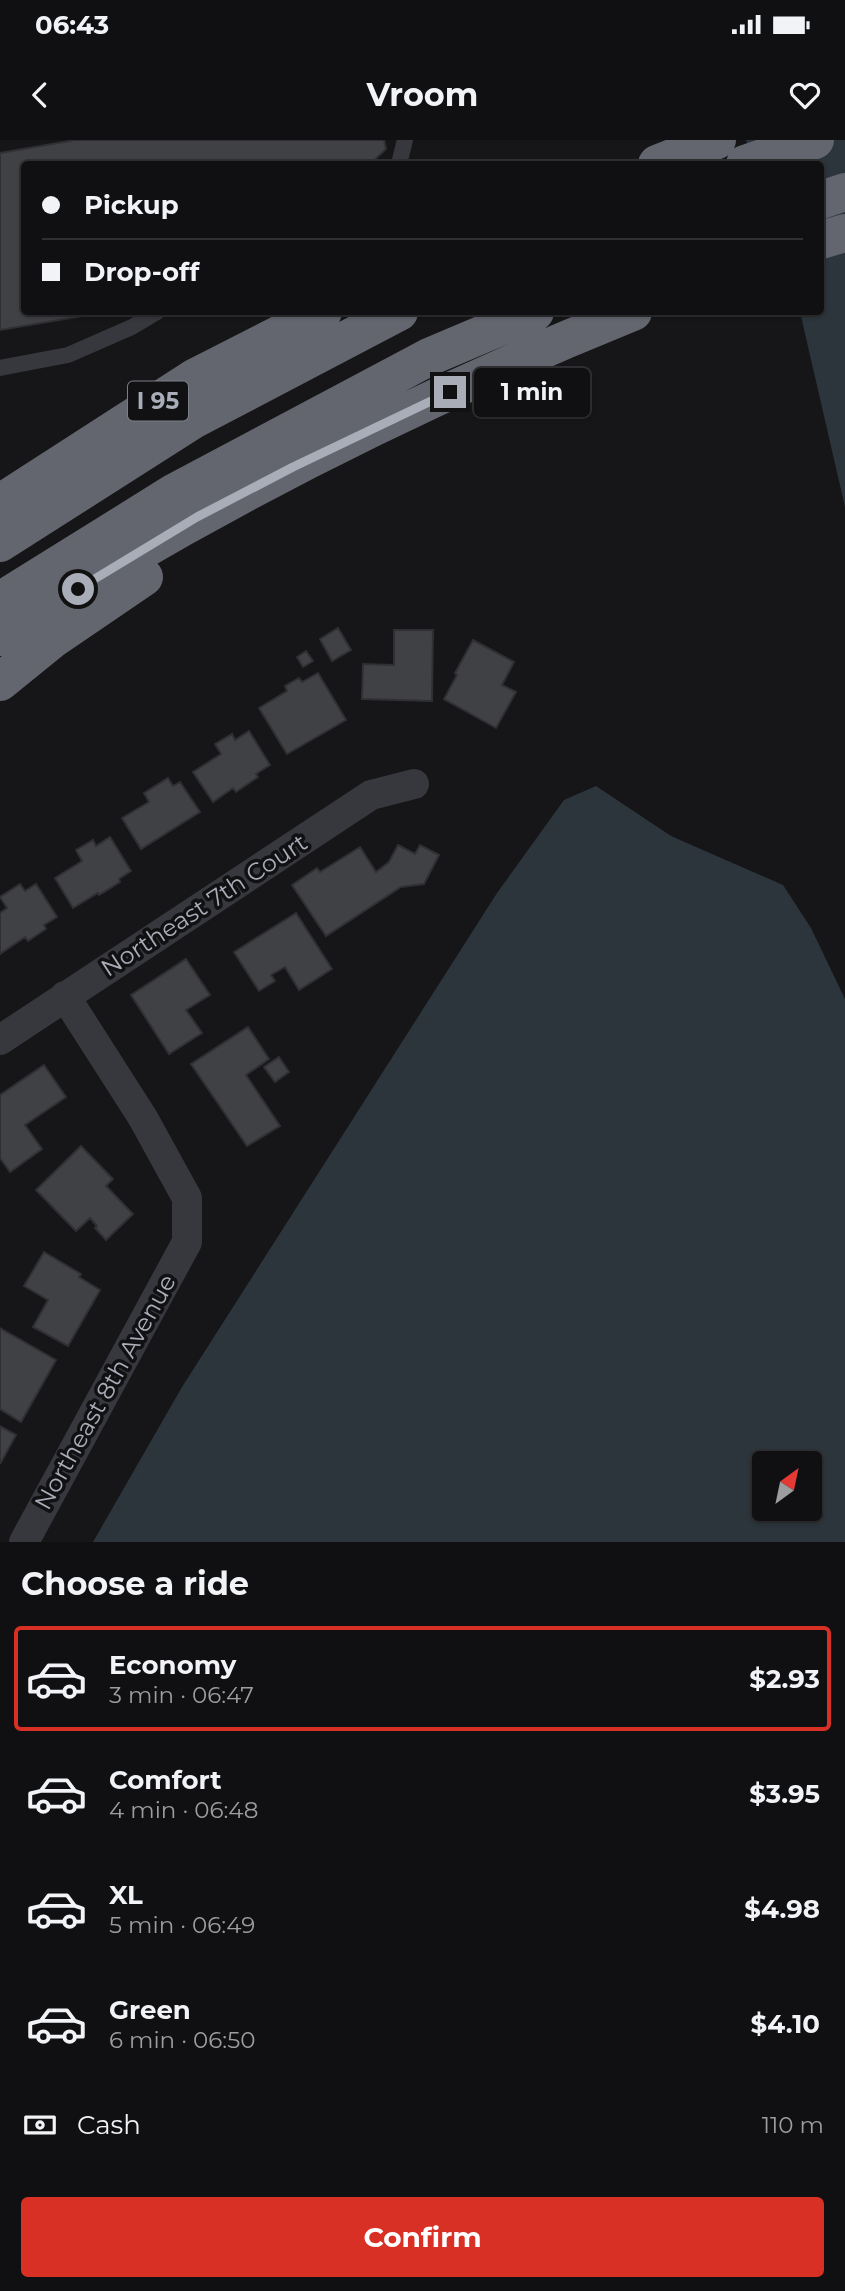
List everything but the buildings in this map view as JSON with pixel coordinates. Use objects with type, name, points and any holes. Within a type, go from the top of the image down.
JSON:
[{"type":"highway","points":[[754,161],[815,140]]},
{"type":"highway","points":[[664,161],[710,142]]},
{"type":"highway","points":[[824,199],[845,192]]},
{"type":"highway","points":[[824,239],[845,233]]},
{"type":"highway","name":"I 95","points":[[0,503],[194,378],[317,315]]},
{"type":"highway","points":[[0,543],[192,420],[392,315]]},
{"type":"highway","points":[[0,601],[175,492],[429,357],[528,315]]},
{"type":"highway","points":[[0,637],[197,517],[317,454],[626,315]]},
{"type":"highway","points":[[0,682],[53,639],[179,554],[317,454]]},
{"type":"street","name":"Northeast 7th Court","points":[[0,1040],[371,795],[414,784]]},
{"type":"street","name":"Northeast 8th Avenue","points":[[24,1542],[187,1242],[187,1198],[144,1118],[65,996]]},
{"type":"lane","points":[[400,161],[405,140]]},
{"type":"lane","points":[[0,368],[68,355],[132,327],[152,315]]},
{"type":"shaded area","points":[[746,140],[845,140],[845,507],[801,315],[824,315],[824,161],[753,161]]},
{"type":"shaded area","points":[[596,786],[671,836],[783,885],[811,928],[845,999],[845,1542],[93,1542],[182,1387],[497,893],[564,800]]},
{"type":"route","points":[[78,589],[197,517],[317,454],[450,392]]}]
